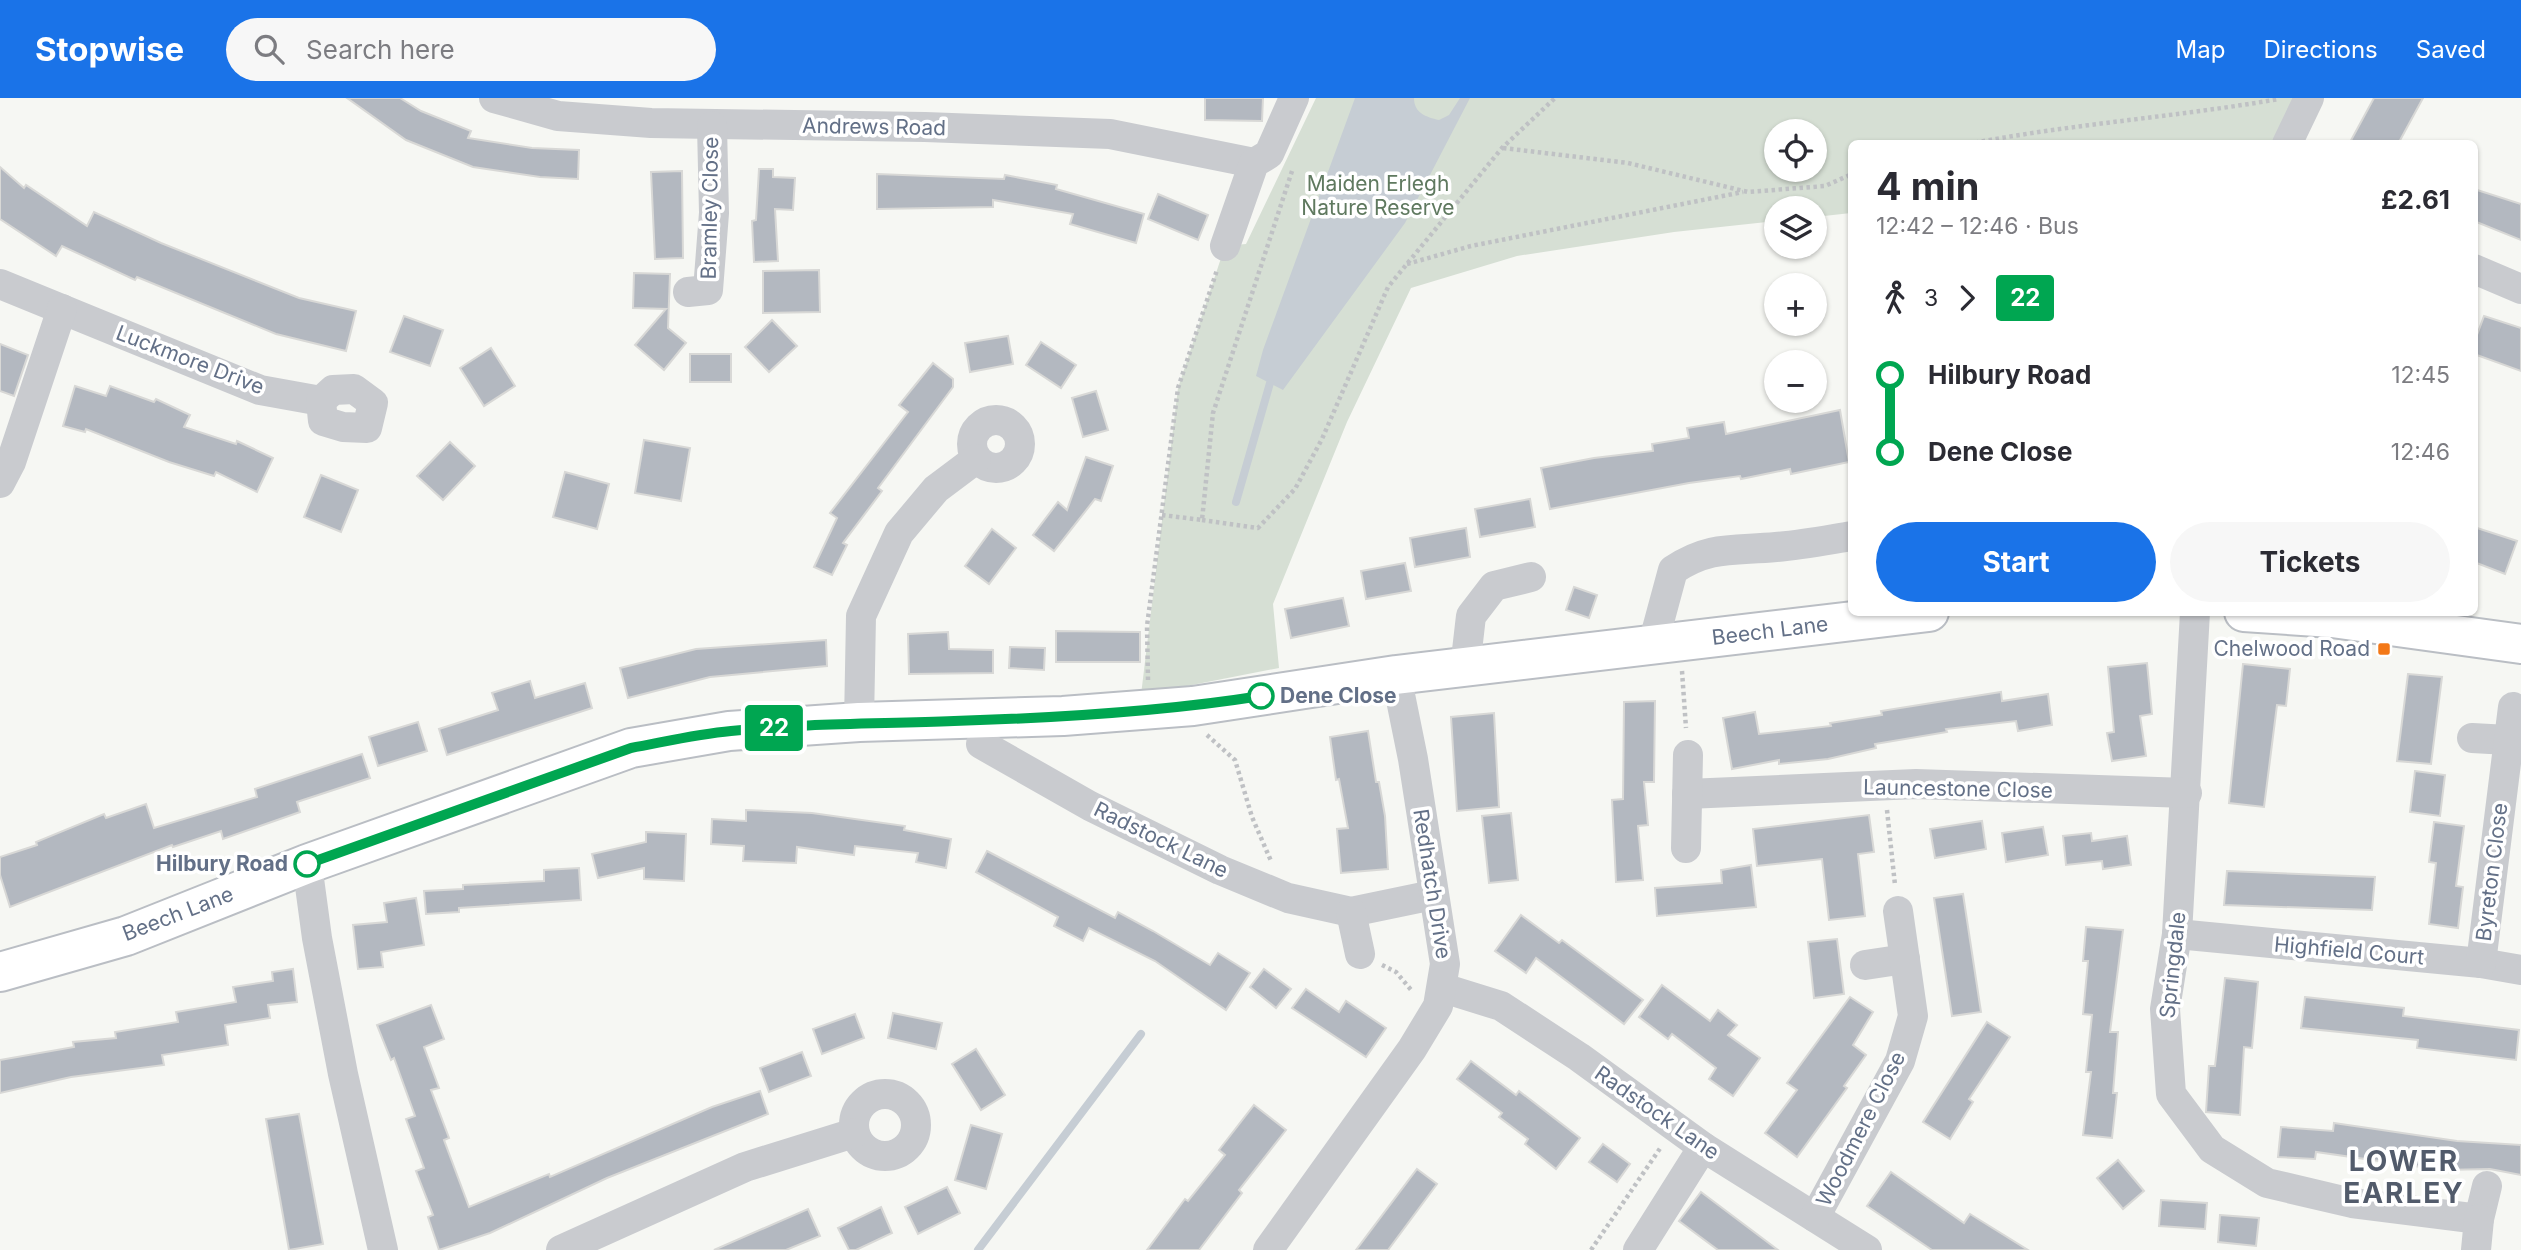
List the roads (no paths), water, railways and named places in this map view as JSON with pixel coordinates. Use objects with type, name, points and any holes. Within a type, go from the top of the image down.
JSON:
[{"type":"street","name":"Andrews Road","points":[[494,98],[558,116],[712,126],[925,127],[1110,134],[1254,163]]},
{"type":"street","points":[[1225,246],[1254,163],[1269,155],[1294,98]]},
{"type":"street","points":[[2289,140],[2309,98]]},
{"type":"street","name":"Bramley Close","points":[[708,291],[714,213],[712,126]]},
{"type":"street","points":[[2478,271],[2521,289]]},
{"type":"street","name":"Luckmore Drive","points":[[0,284],[260,390],[321,401]]},
{"type":"street","points":[[0,483],[11,462],[62,309]]},
{"type":"street","points":[[859,722],[861,616],[899,533],[936,489],[976,459]]},
{"type":"street","points":[[1667,643],[1673,570],[1693,557],[1716,550],[1776,547],[1848,537]]},
{"type":"street","points":[[1465,668],[1471,616],[1494,586],[1531,577]]},
{"type":"street","name":"Beech Lane","points":[[0,972],[126,936],[307,864],[631,748],[729,731],[859,722],[1049,717],[1193,706],[1396,675],[1895,616]]},
{"type":"street","name":"Springdale","points":[[2195,616],[2177,934],[2165,1009],[2171,1094],[2212,1149],[2267,1183],[2352,1203],[2479,1219]]},
{"type":"street","points":[[2303,616],[2521,644]]},
{"type":"street","name":"Redhatch Drive","points":[[1268,1250],[1412,1049],[1433,1016],[1443,988],[1445,964],[1396,675]]},
{"type":"street","name":"Byreton Close","points":[[2481,963],[2513,707]]},
{"type":"street","points":[[2472,738],[2508,740]]},
{"type":"street","name":"Radstock Lane","points":[[981,744],[1090,806],[1220,870],[1288,898],[1351,912],[1433,895]]},
{"type":"street","points":[[1686,848],[1688,755]]},
{"type":"street","name":"Launcestone Close","points":[[1687,794],[1884,785],[2187,793]]},
{"type":"street","points":[[307,864],[317,939],[342,1074],[383,1250]]},
{"type":"street","points":[[1351,912],[1360,954]]},
{"type":"street","name":"Woodmere Close","points":[[1815,1217],[1900,1061],[1913,1016],[1898,912]]},
{"type":"street","name":"Highfield Court","points":[[2177,934],[2481,963],[2521,970]]},
{"type":"street","points":[[1865,965],[1905,959]]},
{"type":"street","name":"Radstock Lane","points":[[1443,988],[1501,1006],[1578,1057],[1674,1128],[1867,1250]]},
{"type":"street","points":[[561,1250],[746,1167],[854,1133]]},
{"type":"street","points":[[1638,1250],[1703,1147]]},
{"type":"street","points":[[2476,1250],[2479,1219],[2487,1186]]},
{"type":"waterway","points":[[1236,502],[1270,383]]},
{"type":"waterway","points":[[978,1250],[1141,1034]]},
{"type":"place","name":"Chelwood Road","points":[[2384,649]]},
{"type":"place","name":"Dene Close","points":[[1261,696]]},
{"type":"place","name":"Hilbury Road","points":[[307,864]]},
{"type":"district","name":"LOWER EARLEY","points":[[2404,1177]]},
{"type":"park label","name":"Maiden Erlegh Nature Reserve","points":[[1378,196]]}]
